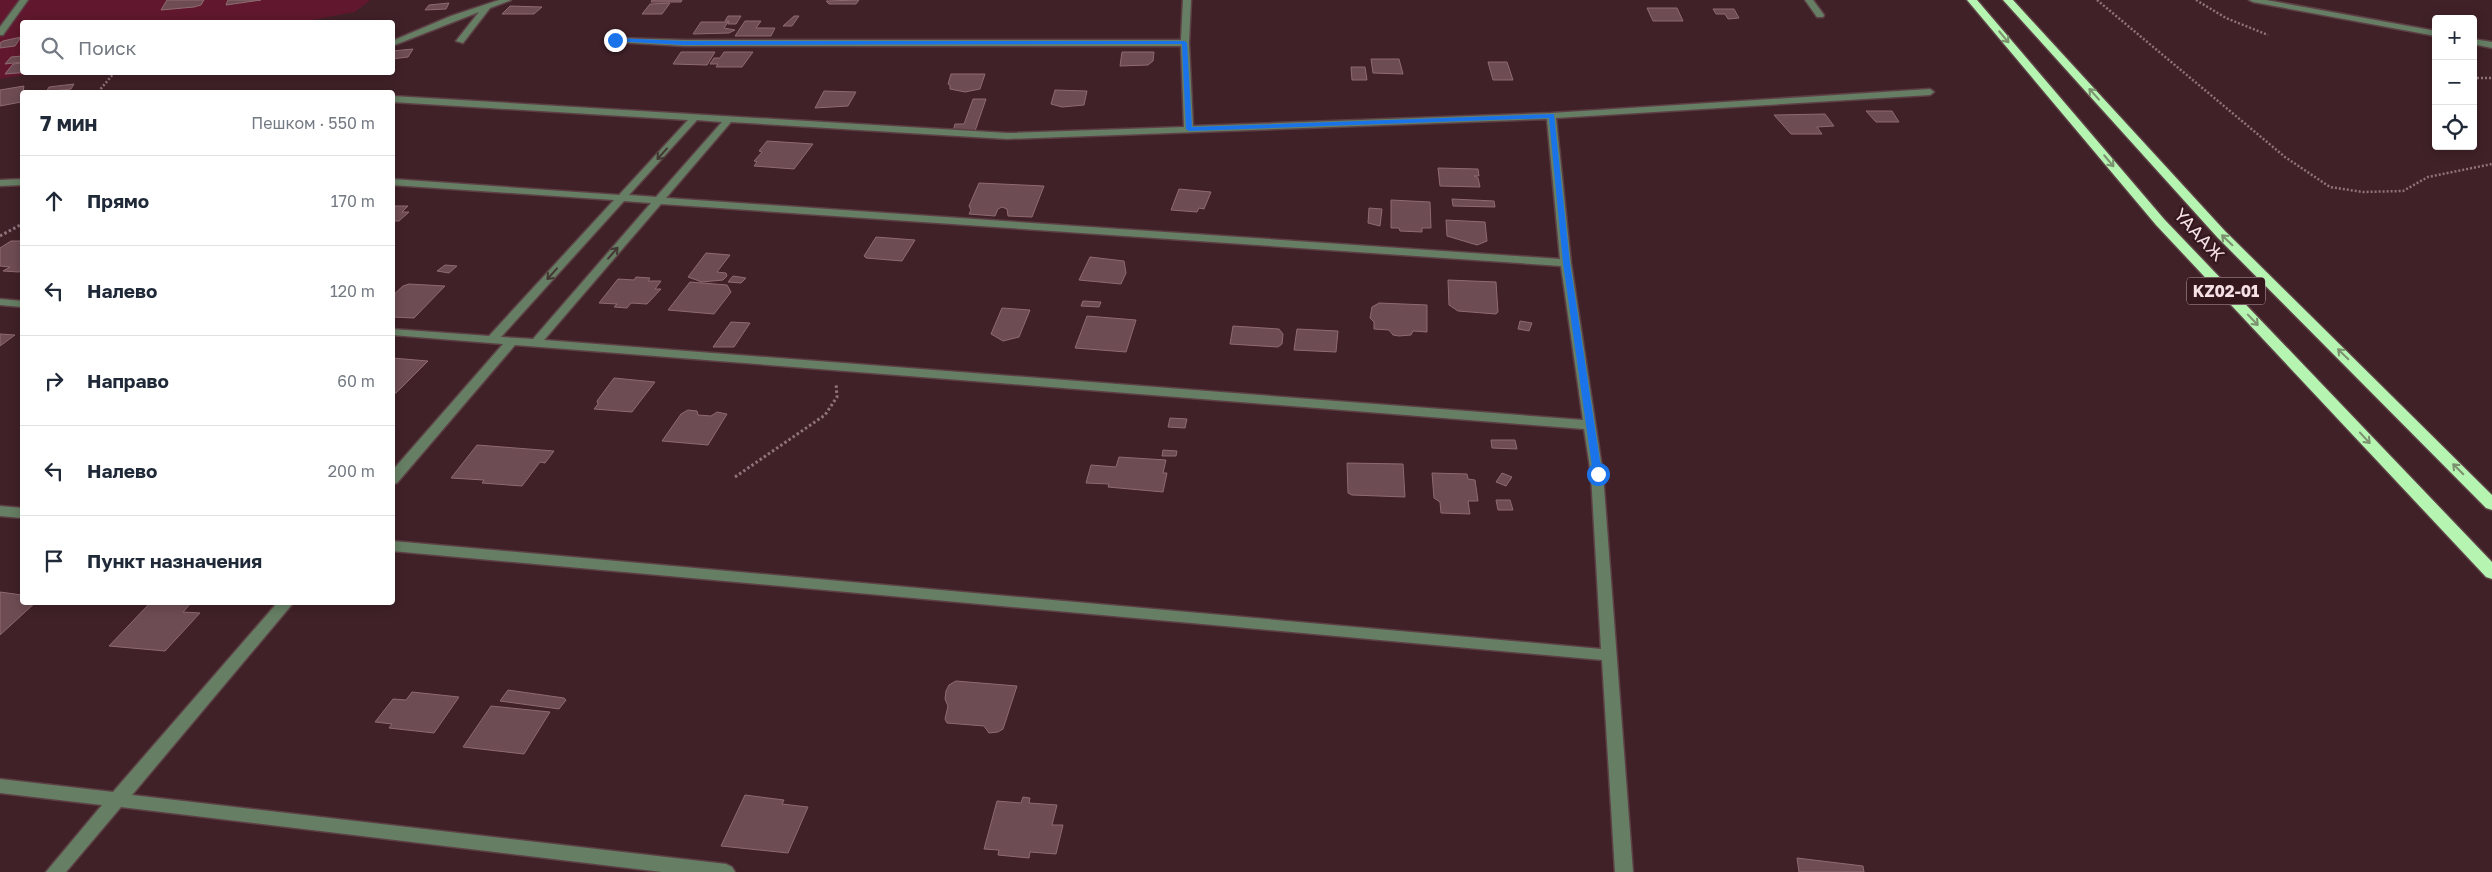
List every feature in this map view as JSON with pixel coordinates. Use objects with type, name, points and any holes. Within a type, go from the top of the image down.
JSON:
[{"type":"highway","name":"ҮАААЖ","points":[[1972,0],[2160,222],[2492,573]]},
{"type":"highway","name":"ҮАААЖ","points":[[2008,0],[2221,234],[2492,504]]},
{"type":"street","points":[[0,33],[24,0]]},
{"type":"street","points":[[395,43],[493,2],[507,0]]},
{"type":"street","points":[[1187,0],[1185,43],[1189,129]]},
{"type":"street","points":[[1809,0],[1820,15]]},
{"type":"street","points":[[2254,0],[2432,33]]},
{"type":"street","points":[[460,41],[493,2]]},
{"type":"street","points":[[615,40],[684,43],[1185,43]]},
{"type":"street","points":[[2477,42],[2492,45]]},
{"type":"street","points":[[395,98],[1007,136],[1552,116],[1930,92]]},
{"type":"street","points":[[1552,116],[1566,263],[1598,474],[1624,872]]},
{"type":"street","points":[[492,340],[694,118]]},
{"type":"street","points":[[536,343],[728,120]]},
{"type":"street","points":[[0,183],[20,182]]},
{"type":"street","points":[[395,182],[1566,263]]},
{"type":"street","points":[[0,302],[20,304]]},
{"type":"street","points":[[395,332],[1590,425]]},
{"type":"street","points":[[395,477],[512,341]]},
{"type":"street","points":[[0,511],[20,513]]},
{"type":"street","points":[[395,546],[1609,655]]},
{"type":"street","points":[[55,872],[284,605]]},
{"type":"street","points":[[0,786],[726,872]]},
{"type":"path","points":[[2097,0],[2285,157],[2330,187],[2363,192],[2403,191],[2428,177],[2492,164]]},
{"type":"path","points":[[2196,0],[2226,18],[2268,35]]},
{"type":"path","points":[[100,90],[112,75]]},
{"type":"path","points":[[2477,78],[2492,78]]},
{"type":"path","points":[[0,236],[20,225]]},
{"type":"path","points":[[735,477],[825,414],[837,398],[836,366]]},
{"type":"shaded area","points":[[0,0],[370,0],[355,12],[312,20],[20,20],[20,75],[23,75],[0,79]]},
{"type":"building","points":[[167,0],[204,0],[201,5],[194,7],[161,10]]},
{"type":"building","points":[[228,0],[261,0],[226,5]]},
{"type":"building","points":[[652,0],[682,0],[681,2],[651,2]]},
{"type":"building","points":[[859,0],[856,4],[829,4],[826,1]]},
{"type":"building","points":[[449,3],[446,9],[425,10],[429,5]]},
{"type":"building","points":[[670,3],[662,14],[642,14],[650,4]]},
{"type":"building","points":[[510,6],[542,7],[534,14],[502,14]]},
{"type":"building","points":[[1647,8],[1677,8],[1683,21],[1653,21]]},
{"type":"building","points":[[1713,9],[1734,9],[1739,18],[1728,19],[1725,14],[1716,14]]},
{"type":"building","points":[[728,16],[741,16],[736,24],[728,24],[729,21],[725,21]]},
{"type":"building","points":[[794,16],[799,16],[792,26],[783,26]]},
{"type":"building","points":[[745,21],[761,21],[756,28],[775,28],[771,36],[735,36]]},
{"type":"building","points":[[701,22],[728,22],[724,28],[735,30],[729,33],[693,34]]},
{"type":"building","points":[[20,37],[15,46],[0,48],[0,43]]},
{"type":"building","points":[[413,49],[408,57],[395,59],[395,51]]},
{"type":"building","points":[[681,52],[715,52],[707,65],[673,64]]},
{"type":"building","points":[[724,52],[753,52],[742,67],[716,67],[718,64],[710,64],[714,58],[720,58]]},
{"type":"building","points":[[1122,52],[1154,52],[1153,61],[1148,65],[1120,66]]},
{"type":"building","points":[[20,56],[20,62],[5,64],[11,57]]},
{"type":"building","points":[[1371,59],[1399,59],[1403,74],[1373,73]]},
{"type":"building","points":[[1488,62],[1507,62],[1513,80],[1493,80]]},
{"type":"building","points":[[20,63],[20,73],[5,74],[13,64]]},
{"type":"building","points":[[1351,67],[1365,67],[1367,80],[1352,80]]},
{"type":"building","points":[[951,74],[985,74],[980,89],[965,92],[950,89],[948,84]]},
{"type":"building","points":[[74,84],[71,89],[63,90],[47,90],[49,87]]},
{"type":"building","points":[[24,86],[23,90],[20,90],[20,102],[0,106],[0,90]]},
{"type":"building","points":[[1055,90],[1087,91],[1084,105],[1062,107],[1051,104]]},
{"type":"building","points":[[824,91],[856,92],[848,106],[815,108]]},
{"type":"building","points":[[973,99],[986,99],[975,131],[953,131],[955,124],[964,124]]},
{"type":"building","points":[[1866,111],[1892,111],[1899,122],[1876,122]]},
{"type":"building","points":[[1825,114],[1834,126],[1817,127],[1822,134],[1791,134],[1774,115]]},
{"type":"building","points":[[767,141],[813,144],[794,169],[754,166],[757,162],[754,161],[762,152],[759,151]]},
{"type":"building","points":[[1438,168],[1478,169],[1479,176],[1474,176],[1478,178],[1480,187],[1440,186]]},
{"type":"building","points":[[979,183],[1044,186],[1032,217],[1008,216],[1007,209],[1002,207],[998,209],[995,216],[969,214],[971,210],[969,206]]},
{"type":"building","points":[[1179,189],[1211,192],[1204,209],[1199,208],[1197,212],[1171,210]]},
{"type":"building","points":[[1452,199],[1494,201],[1495,207],[1453,206]]},
{"type":"building","points":[[1391,200],[1430,202],[1431,228],[1422,228],[1422,232],[1400,231],[1399,228],[1391,228]]},
{"type":"building","points":[[395,206],[408,206],[402,212],[409,212],[399,221],[395,221]]},
{"type":"building","points":[[1369,208],[1382,209],[1380,226],[1368,223]]},
{"type":"building","points":[[1446,220],[1485,222],[1487,241],[1477,245],[1447,236]]},
{"type":"building","points":[[876,237],[915,240],[902,261],[866,258],[864,256]]},
{"type":"building","points":[[11,241],[20,241],[20,271],[3,271],[10,267],[0,266],[0,248]]},
{"type":"building","points":[[706,253],[730,255],[717,272],[726,273],[727,276],[723,280],[702,282],[688,277]]},
{"type":"building","points":[[1090,257],[1124,261],[1126,273],[1121,284],[1079,280]]},
{"type":"building","points":[[445,265],[457,266],[449,273],[437,271]]},
{"type":"building","points":[[733,276],[746,278],[741,283],[728,282]]},
{"type":"building","points":[[636,277],[650,278],[648,281],[661,281],[655,289],[661,289],[647,304],[631,303],[627,308],[614,307],[617,304],[599,303],[618,279],[634,280]]},
{"type":"building","points":[[1448,280],[1496,282],[1498,312],[1496,314],[1458,311],[1449,305]]},
{"type":"building","points":[[690,282],[727,285],[731,292],[714,314],[668,310]]},
{"type":"building","points":[[409,284],[445,286],[414,318],[395,317],[395,293],[403,286]]},
{"type":"building","points":[[1083,301],[1101,302],[1099,307],[1081,306]]},
{"type":"building","points":[[1379,303],[1427,305],[1427,332],[1413,331],[1411,335],[1399,336],[1393,335],[1389,330],[1374,329],[1374,322],[1370,318],[1372,307]]},
{"type":"building","points":[[1002,308],[1030,310],[1019,337],[1003,341],[991,334]]},
{"type":"building","points":[[1087,316],[1136,320],[1126,352],[1075,348]]},
{"type":"building","points":[[1520,321],[1532,323],[1529,331],[1518,329]]},
{"type":"building","points":[[731,322],[750,323],[734,347],[713,347]]},
{"type":"building","points":[[1233,326],[1279,329],[1283,334],[1282,344],[1278,347],[1230,344]]},
{"type":"building","points":[[1297,329],[1338,331],[1336,352],[1294,350]]},
{"type":"building","points":[[0,334],[15,335],[0,346]]},
{"type":"building","points":[[395,358],[428,361],[396,393]]},
{"type":"building","points":[[614,378],[655,382],[632,412],[594,409],[598,404],[597,401]]},
{"type":"building","points":[[688,410],[697,411],[698,415],[711,416],[717,412],[727,414],[708,445],[662,441],[681,414]]},
{"type":"building","points":[[1170,418],[1187,419],[1185,428],[1168,427]]},
{"type":"building","points":[[1491,440],[1515,440],[1517,449],[1492,448]]},
{"type":"building","points":[[477,445],[554,451],[545,463],[540,462],[522,486],[482,483],[484,480],[451,478]]},
{"type":"building","points":[[1163,450],[1177,451],[1176,456],[1162,456]]},
{"type":"building","points":[[1119,457],[1166,460],[1163,473],[1167,473],[1163,492],[1108,487],[1109,484],[1086,483],[1091,465],[1116,467]]},
{"type":"building","points":[[1347,463],[1403,464],[1405,497],[1352,495],[1348,493]]},
{"type":"building","points":[[1432,473],[1467,474],[1468,479],[1475,480],[1478,501],[1468,501],[1470,514],[1441,513],[1440,502],[1434,498]]},
{"type":"building","points":[[1502,473],[1512,477],[1506,486],[1496,482]]},
{"type":"building","points":[[1496,500],[1510,500],[1513,510],[1498,510]]},
{"type":"building","points":[[0,592],[20,595],[20,605],[33,605],[0,635]]},
{"type":"building","points":[[148,605],[189,605],[183,612],[200,613],[165,651],[109,646]]},
{"type":"building","points":[[956,681],[1017,686],[1003,729],[998,732],[989,733],[984,726],[947,723],[945,719],[948,706],[945,699],[946,691],[949,685]]},
{"type":"building","points":[[508,690],[564,698],[566,700],[559,709],[500,701]]},
{"type":"building","points":[[412,692],[459,697],[434,733],[389,728],[392,724],[375,722],[393,699],[406,700]]},
{"type":"building","points":[[491,706],[550,712],[524,754],[463,747]]},
{"type":"building","points":[[745,795],[784,800],[782,804],[808,807],[788,853],[721,846]]},
{"type":"building","points":[[1023,797],[1030,798],[1029,803],[1057,805],[1052,825],[1063,825],[1056,854],[1030,852],[1029,858],[998,855],[999,850],[984,849],[997,801],[1021,803]]},
{"type":"building","points":[[1797,858],[1863,866],[1864,872],[1799,872]]},
{"type":"route","points":[[615,40],[684,43],[1185,43],[1186,107],[1189,129],[1552,116],[1566,263],[1598,474]]}]
